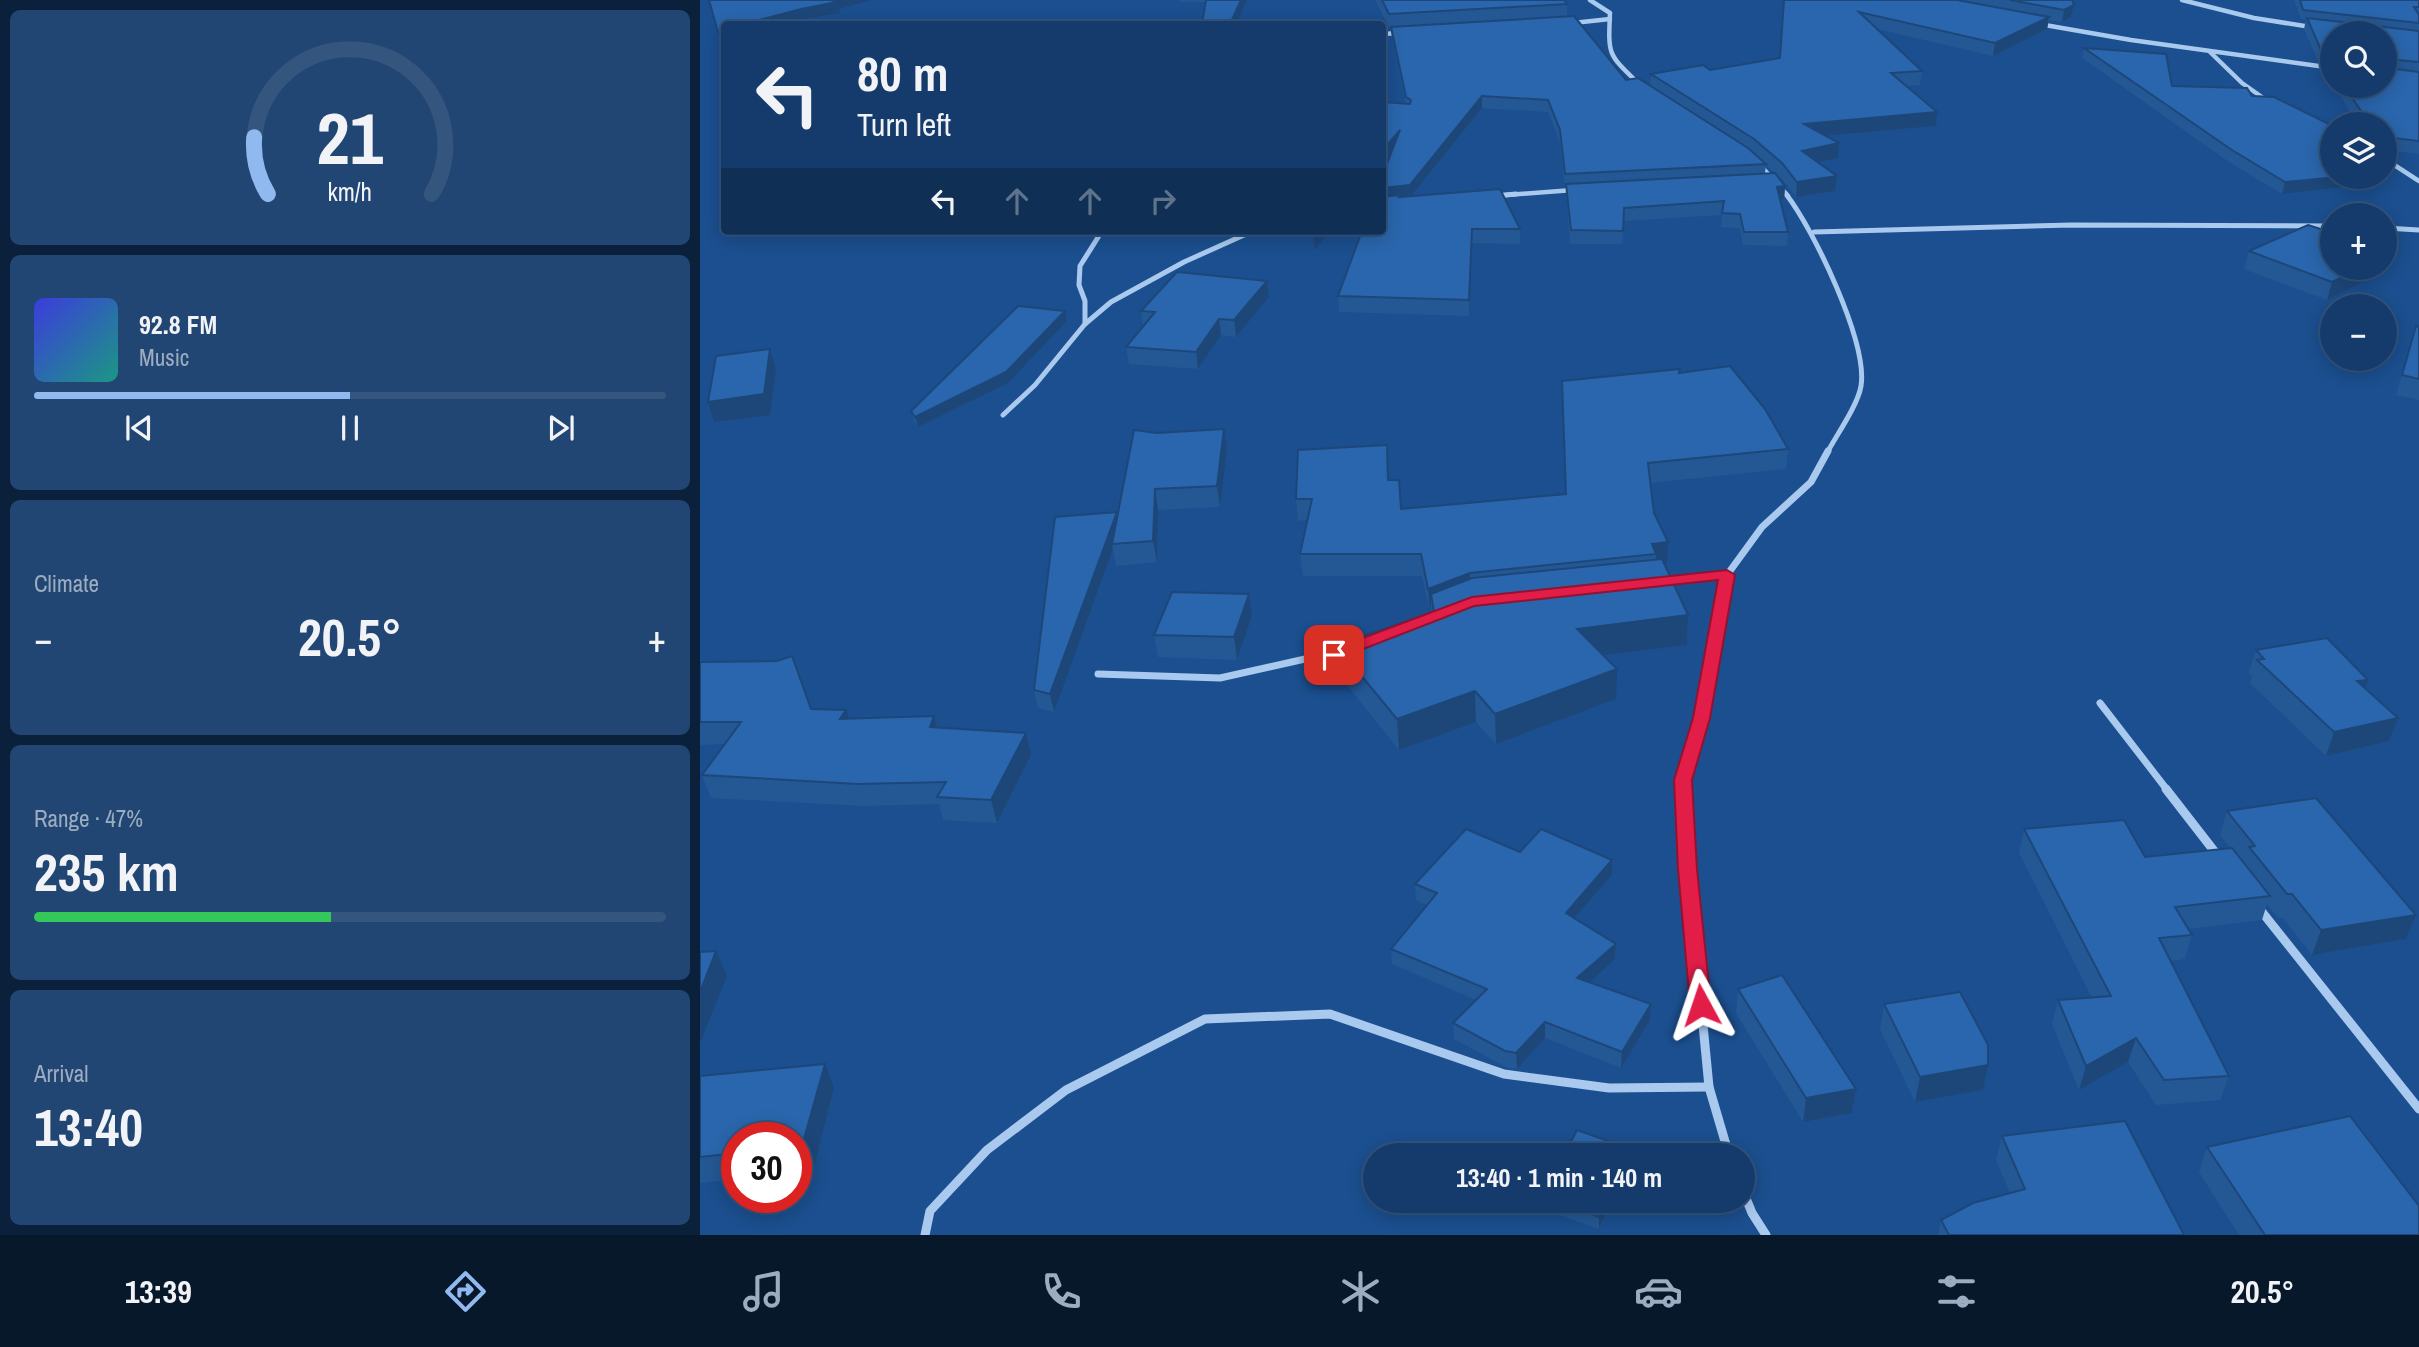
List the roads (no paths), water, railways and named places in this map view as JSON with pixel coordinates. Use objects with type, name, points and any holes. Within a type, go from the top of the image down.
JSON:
[{"type":"street","points":[[1590,0],[1610,13],[1608,48],[1613,59],[1648,93]]},
{"type":"street","points":[[2182,0],[2254,18],[2311,27]]},
{"type":"street","points":[[1568,24],[1610,19]]},
{"type":"street","points":[[2029,22],[2320,66]]},
{"type":"street","points":[[1386,34],[1407,33]]},
{"type":"street","points":[[2210,51],[2242,83],[2268,101]]},
{"type":"street","points":[[1725,1143],[1709,1087],[1688,869],[1683,780],[1702,718],[1727,575],[1762,527],[1811,482],[1861,389],[1862,365],[1832,275],[1814,233],[1777,181],[1753,159]]},
{"type":"street","points":[[2397,167],[2419,181]]},
{"type":"street","points":[[1763,181],[1777,181]]},
{"type":"street","points":[[1482,197],[1578,190]]},
{"type":"street","points":[[1814,233],[2071,225],[2320,226]]},
{"type":"street","points":[[2397,229],[2419,230]]},
{"type":"street","points":[[1085,324],[1085,302],[1079,285],[1080,266],[1099,235]]},
{"type":"street","points":[[1003,415],[1035,384],[1085,324],[1111,302],[1184,262],[1244,235]]},
{"type":"street","points":[[1660,582],[1727,575]]},
{"type":"street","points":[[1097,674],[1220,678],[1334,655],[1359,645]]},
{"type":"street","points":[[2100,703],[2226,866]]},
{"type":"street","points":[[2251,898],[2419,1109]]},
{"type":"street","points":[[925,1235],[930,1211],[987,1150],[1066,1090],[1205,1019],[1330,1014],[1504,1074],[1609,1088],[1709,1087]]},
{"type":"street","points":[[1752,1213],[1766,1235]]}]
